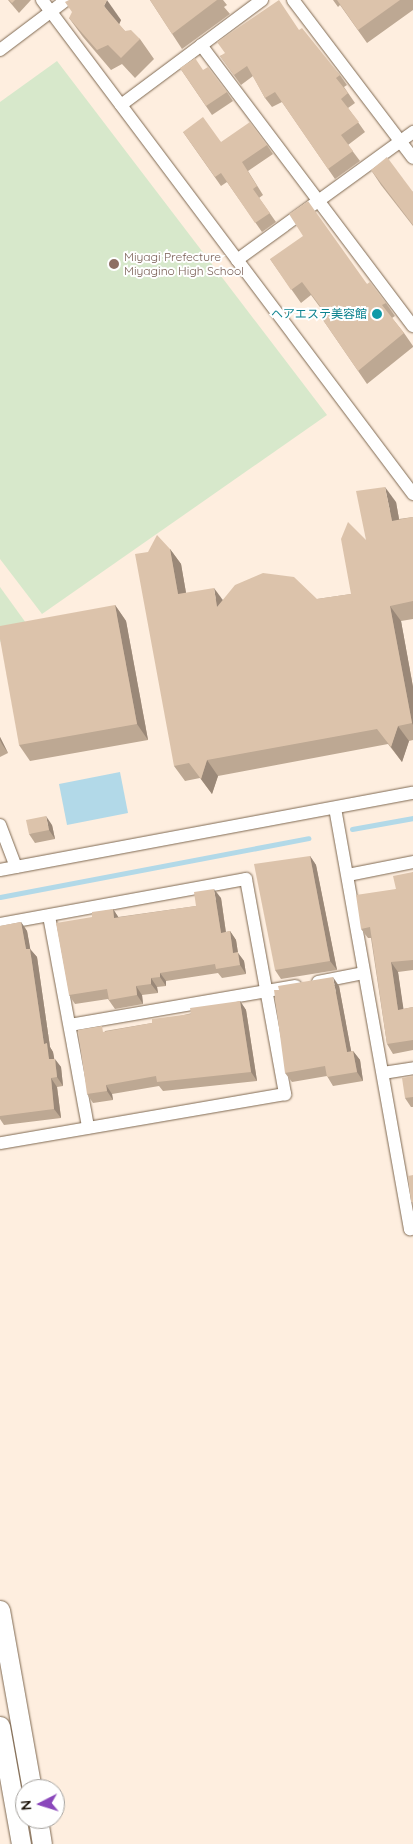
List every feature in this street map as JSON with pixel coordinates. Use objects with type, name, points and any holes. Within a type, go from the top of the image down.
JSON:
[{"type":"street","points":[[42,0],[413,494]]},
{"type":"street","points":[[0,50],[66,0]]},
{"type":"street","points":[[120,105],[262,0]]},
{"type":"street","points":[[292,0],[413,158]]},
{"type":"street","points":[[201,45],[413,326]]},
{"type":"street","points":[[237,260],[317,199],[413,132]]},
{"type":"street","points":[[0,870],[413,793]]},
{"type":"street","points":[[335,808],[410,1229],[413,1228]]},
{"type":"street","points":[[0,825],[16,867]]},
{"type":"street","points":[[348,875],[413,862]]},
{"type":"street","points":[[0,924],[246,879],[285,1094],[0,1142]]},
{"type":"street","points":[[49,916],[88,1127]]},
{"type":"street","points":[[70,1025],[364,973]]},
{"type":"street","points":[[383,1073],[413,1068]]},
{"type":"street","points":[[0,1610],[30,1779]]},
{"type":"street","points":[[0,1726],[21,1844]]},
{"type":"street","points":[[40,1829],[42,1844]]},
{"type":"green space","points":[[57,61],[327,415],[42,614],[0,559],[0,102]]},
{"type":"green space","points":[[0,587],[26,623],[0,642]]},
{"type":"water","points":[[120,772],[128,813],[67,825],[59,784]]},
{"type":"building","points":[[69,0],[107,0],[104,6],[125,31],[131,30],[140,39],[121,58],[108,45],[97,50],[69,18],[72,12],[65,2]]},
{"type":"building","points":[[150,0],[217,0],[172,34]]},
{"type":"building","points":[[279,0],[299,30],[302,28],[340,75],[336,78],[348,93],[341,99],[359,122],[341,135],[353,151],[328,169],[275,92],[265,98],[247,66],[234,75],[220,56],[225,53],[217,42]]},
{"type":"building","points":[[337,0],[400,0],[358,30]]},
{"type":"building","points":[[195,58],[203,70],[208,67],[227,92],[206,106],[180,68]]},
{"type":"building","points":[[203,117],[221,142],[250,122],[267,145],[242,162],[257,186],[253,189],[270,213],[255,223],[221,173],[215,177],[183,132]]},
{"type":"building","points":[[387,157],[413,192],[413,225],[371,170]]},
{"type":"building","points":[[308,201],[367,284],[370,282],[386,303],[382,305],[404,333],[358,371],[321,317],[326,314],[302,282],[291,290],[270,259],[303,236],[289,214]]},
{"type":"building","points":[[385,487],[392,521],[413,517],[413,601],[390,606],[412,723],[398,726],[391,747],[377,729],[207,760],[201,779],[189,763],[174,766],[135,554],[148,552],[157,535],[170,549],[178,594],[214,588],[217,607],[235,585],[263,573],[294,577],[317,599],[351,594],[341,539],[348,522],[366,540],[356,491]]},
{"type":"building","points":[[115,605],[137,724],[19,745],[0,639],[0,626]]},
{"type":"building","points":[[46,816],[49,830],[29,834],[26,820]]},
{"type":"building","points":[[310,856],[330,961],[275,970],[254,864]]},
{"type":"building","points":[[413,872],[413,960],[391,962],[398,1010],[413,1007],[413,1040],[387,1044],[370,927],[361,929],[356,895],[396,889],[393,876]]},
{"type":"building","points":[[214,889],[221,933],[230,931],[233,953],[238,952],[240,965],[216,969],[215,964],[160,973],[160,977],[151,978],[151,984],[136,986],[137,995],[109,1000],[107,989],[69,995],[56,923],[92,917],[92,912],[113,909],[114,918],[196,906],[194,892]]},
{"type":"building","points":[[21,922],[26,949],[30,949],[44,1044],[47,1043],[49,1059],[55,1059],[57,1077],[51,1078],[54,1109],[0,1116],[0,926]]},
{"type":"building","points":[[333,977],[347,1052],[353,1051],[357,1072],[327,1077],[325,1066],[285,1073],[274,990],[279,990],[278,986]]},
{"type":"building","points":[[240,1001],[251,1072],[157,1082],[156,1076],[106,1085],[107,1091],[87,1094],[78,1030],[102,1026],[103,1032],[152,1023],[152,1019],[191,1014],[190,1008]]},
{"type":"building","points":[[413,1076],[413,1097],[405,1098],[402,1078]]},
{"type":"building","points":[[413,1175],[413,1202],[411,1202],[408,1176]]},
{"type":"waterway","points":[[352,829],[413,818]]},
{"type":"waterway","points":[[0,897],[308,838]]},
{"type":"place","name":"Miyagi Prefecture Miyagino High School","points":[[114,264]]},
{"type":"place","name":"ヘアエステ美容館","points":[[377,314]]}]
